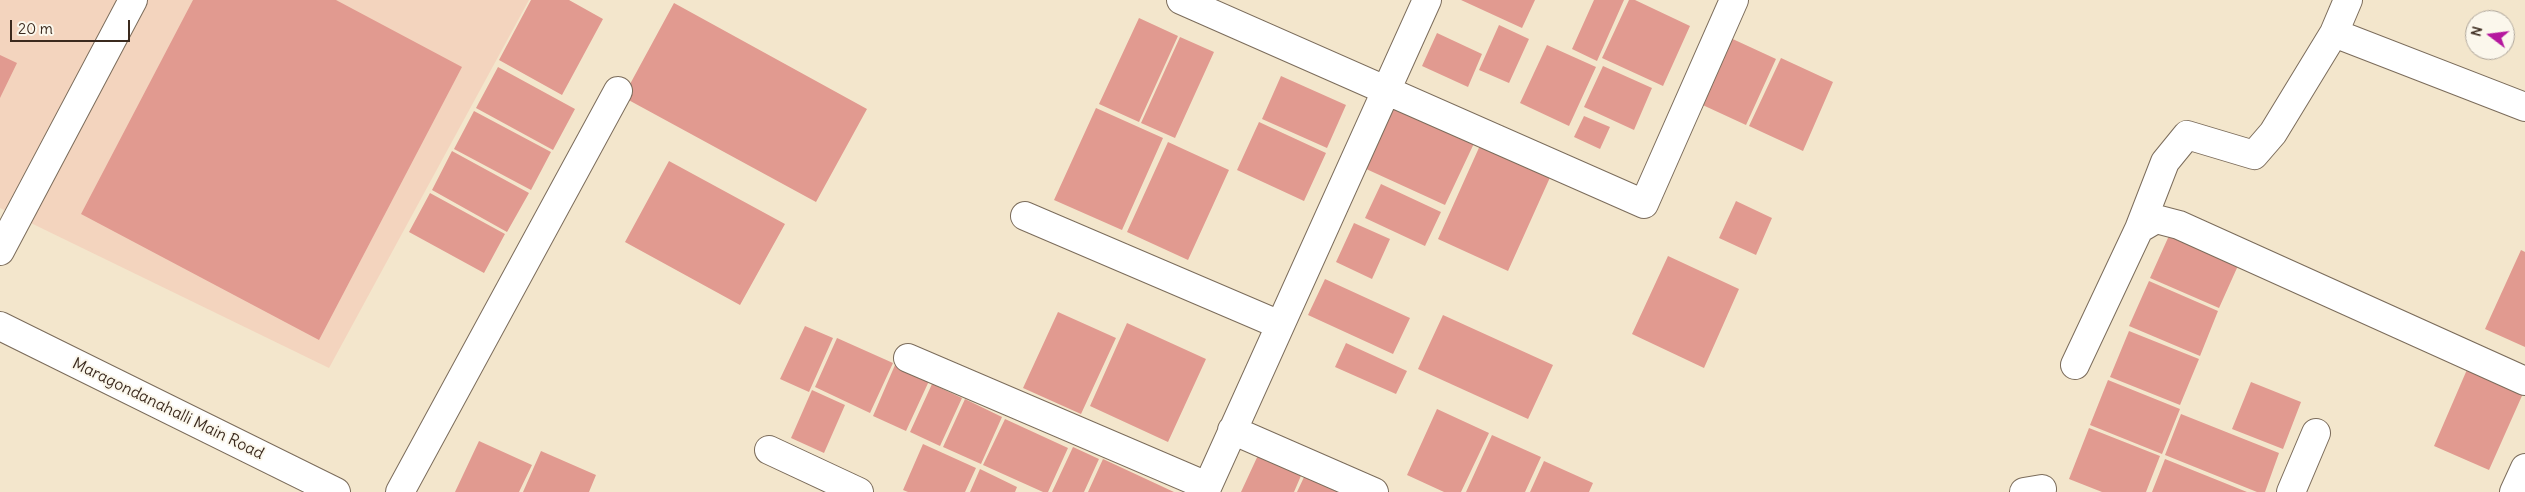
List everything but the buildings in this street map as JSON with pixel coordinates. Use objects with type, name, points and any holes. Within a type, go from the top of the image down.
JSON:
[{"type":"street","points":[[0,251],[133,0]]},
{"type":"street","points":[[1181,0],[1644,204],[1734,0]]},
{"type":"street","points":[[908,358],[1206,489],[1427,0]]},
{"type":"street","points":[[2075,365],[2139,230],[2165,162],[2187,135],[2254,155],[2273,133],[2334,33],[2343,2]]},
{"type":"street","points":[[2334,33],[2525,107]]},
{"type":"street","points":[[400,492],[618,91]]},
{"type":"street","points":[[1025,216],[1280,325]]},
{"type":"street","points":[[2139,230],[2156,219],[2178,225],[2525,381]]},
{"type":"street","name":"Maragondanahalli Main Road","points":[[0,326],[336,492]]},
{"type":"street","points":[[1232,430],[1374,492]]},
{"type":"street","points":[[2291,492],[2316,433]]},
{"type":"street","points":[[769,450],[859,492]]},
{"type":"street","points":[[2514,492],[2525,468]]},
{"type":"shaded area","points":[[0,0],[529,0],[329,368],[0,208]]}]
